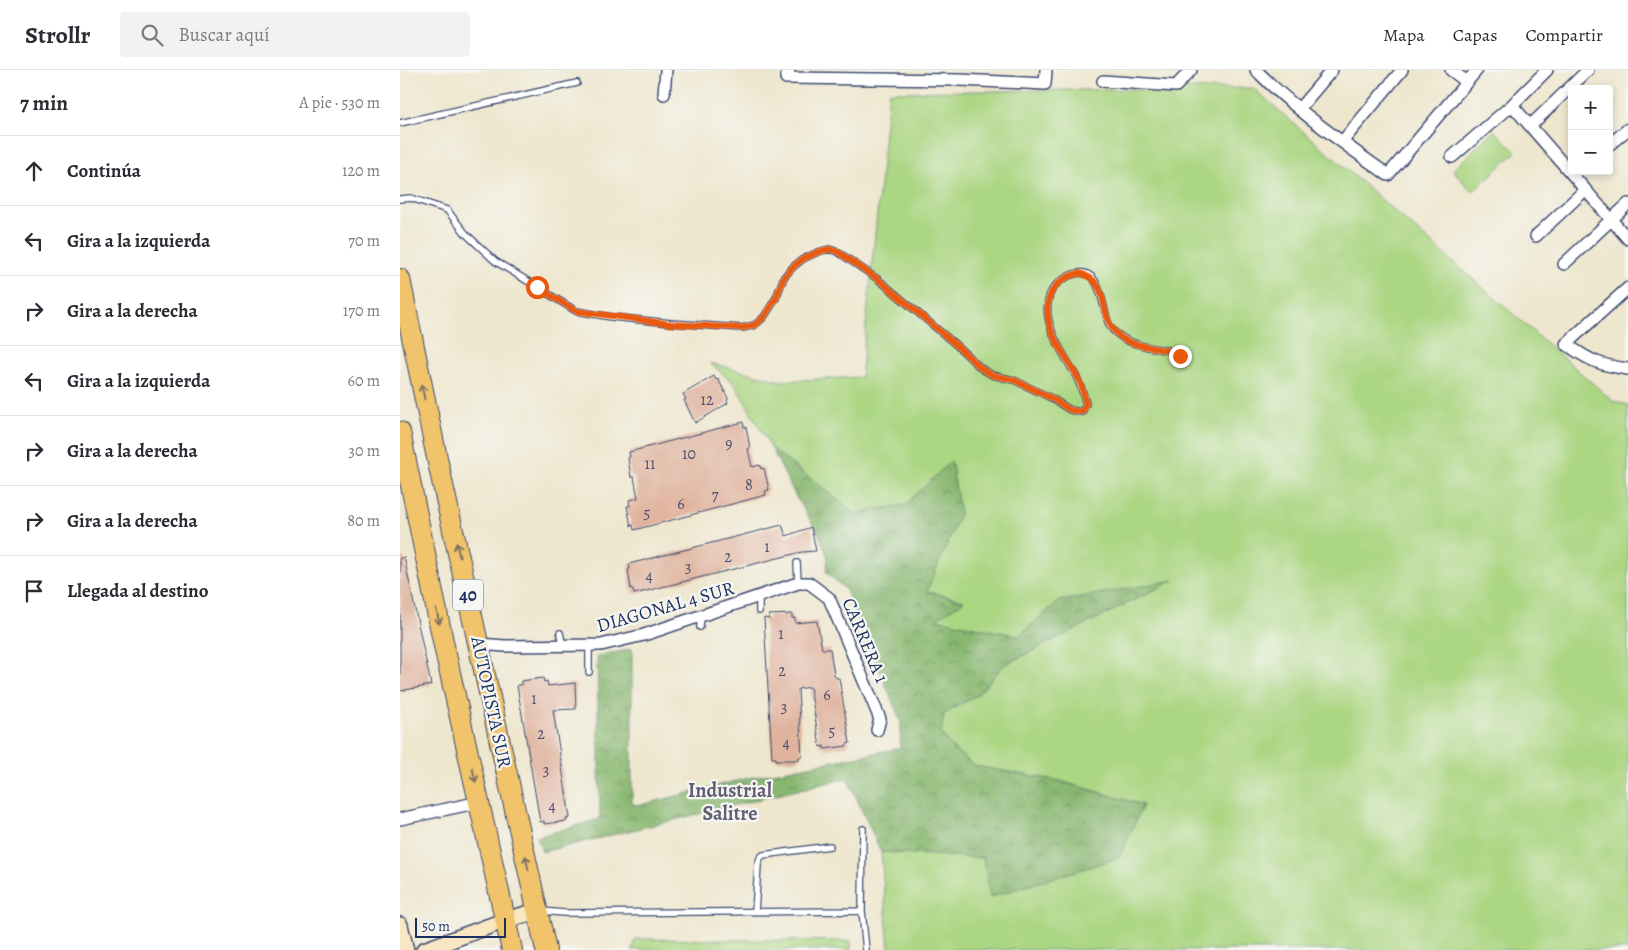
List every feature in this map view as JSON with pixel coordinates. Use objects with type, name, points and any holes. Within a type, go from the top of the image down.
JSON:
[{"type":"highway","name":"AUTOPISTA SUR","points":[[400,279],[437,458],[546,950]]},
{"type":"highway","name":"AUTOPISTA SUR","points":[[400,432],[444,646],[512,950]]},
{"type":"main road","points":[[424,950],[537,910]]},
{"type":"main road","points":[[400,925],[406,950]]},
{"type":"street","points":[[664,94],[666,70]]},
{"type":"street","points":[[787,74],[963,75],[1045,84],[1046,70]]},
{"type":"street","points":[[1112,70],[1103,81],[1176,86],[1191,70]]},
{"type":"street","points":[[1299,109],[1332,70]]},
{"type":"street","points":[[1342,142],[1402,70]]},
{"type":"street","points":[[1451,70],[1467,82]]},
{"type":"street","points":[[1259,71],[1299,109],[1388,175],[1477,70]]},
{"type":"street","points":[[1452,157],[1512,106],[1547,70]]},
{"type":"street","points":[[1530,126],[1588,70]]},
{"type":"street","points":[[1512,106],[1568,166]]},
{"type":"street","points":[[1613,142],[1628,129]]},
{"type":"street","points":[[1576,175],[1585,190],[1628,239]]},
{"type":"street","points":[[1536,236],[1585,190]]},
{"type":"street","points":[[1564,264],[1628,204]]},
{"type":"street","points":[[1626,366],[1604,366],[1584,357],[1566,344],[1628,288]]},
{"type":"street","name":"DIAGONAL 4 SUR","points":[[479,644],[505,646],[601,645],[644,635],[798,582]]},
{"type":"street","name":"CARRERA 1","points":[[798,582],[809,584],[829,598],[880,719],[877,730]]},
{"type":"street","points":[[400,819],[480,802]]},
{"type":"lane","points":[[400,123],[577,83]]},
{"type":"lane","points":[[400,199],[411,198],[447,210],[466,234],[494,261],[576,311],[671,324],[742,328],[755,325],[764,317],[776,298],[784,277],[794,266],[803,259],[829,249],[838,252],[879,280],[982,369],[992,375],[1014,380],[1051,398],[1074,412],[1082,412],[1086,404],[1081,386],[1051,329],[1047,307],[1052,290],[1061,280],[1074,274],[1079,273],[1092,277],[1100,289],[1108,323],[1122,338],[1131,342],[1175,352],[1180,356],[1184,364]]},
{"type":"lane","points":[[797,563],[798,582]]},
{"type":"lane","points":[[759,596],[759,611]]},
{"type":"lane","points":[[700,627],[701,615]]},
{"type":"lane","points":[[560,633],[563,646]]},
{"type":"lane","points":[[589,645],[589,672]]},
{"type":"lane","points":[[863,829],[862,911],[866,950]]},
{"type":"lane","points":[[755,912],[758,865],[763,855],[830,846]]},
{"type":"lane","points":[[537,910],[564,913],[862,911]]},
{"type":"green space","points":[[1253,88],[1613,401],[1628,405],[1628,950],[889,950],[881,852],[984,858],[990,897],[1119,857],[1143,805],[1060,781],[975,766],[953,749],[941,733],[944,714],[977,695],[1004,665],[1172,581],[1059,601],[1019,636],[935,619],[963,600],[926,591],[960,514],[951,462],[905,505],[855,513],[772,449],[734,383],[710,363],[780,381],[861,377],[889,92]]},
{"type":"green space","points":[[1494,130],[1516,152],[1472,192],[1453,170]]},
{"type":"green space","points":[[772,449],[855,513],[905,505],[951,461],[960,514],[927,591],[964,601],[936,619],[1019,636],[1059,601],[1174,580],[1004,665],[977,695],[944,714],[941,733],[953,749],[975,766],[1060,781],[1143,805],[1119,858],[990,897],[983,858],[881,852],[847,778],[542,852],[537,837],[600,819],[597,656],[632,649],[632,804],[641,805],[748,778],[900,748],[901,722],[846,590],[826,572],[828,558],[819,534],[796,497]]},
{"type":"green space","points":[[636,939],[851,941],[851,950],[632,950]]},
{"type":"building","points":[[714,376],[716,380],[718,379],[728,398],[728,403],[695,423],[683,394]]},
{"type":"building","points":[[743,422],[744,427],[746,427],[752,467],[760,465],[761,469],[764,468],[769,490],[765,491],[766,495],[634,530],[633,525],[631,526],[627,506],[630,506],[629,500],[638,498],[634,477],[631,477],[629,452]]},
{"type":"building","points":[[782,525],[786,536],[811,527],[816,551],[802,552],[634,594],[633,589],[631,589],[629,564]]},
{"type":"building","points":[[404,557],[431,685],[400,691],[400,558]]},
{"type":"building","points":[[792,614],[792,618],[795,618],[795,623],[817,621],[822,649],[830,649],[834,675],[836,678],[839,678],[850,743],[847,746],[824,749],[824,746],[820,747],[810,687],[798,689],[802,757],[799,757],[799,760],[776,760],[776,758],[772,758],[764,618],[769,619],[769,615]]},
{"type":"building","points":[[543,678],[544,682],[547,681],[548,686],[575,683],[576,709],[553,710],[570,818],[566,819],[567,821],[544,824],[544,821],[540,822],[517,685],[521,685],[521,681]]},
{"type":"district","name":"Industrial Salitre","points":[[730,802]]},
{"type":"route","points":[[537,287],[576,311],[671,324],[742,328],[755,325],[764,317],[776,298],[784,277],[794,266],[803,259],[829,249],[838,252],[879,280],[982,369],[992,375],[1014,380],[1051,398],[1074,412],[1082,412],[1086,404],[1081,386],[1051,329],[1047,307],[1052,290],[1061,280],[1079,273],[1092,277],[1100,289],[1108,323],[1122,338],[1131,342],[1175,352],[1180,356]]}]
